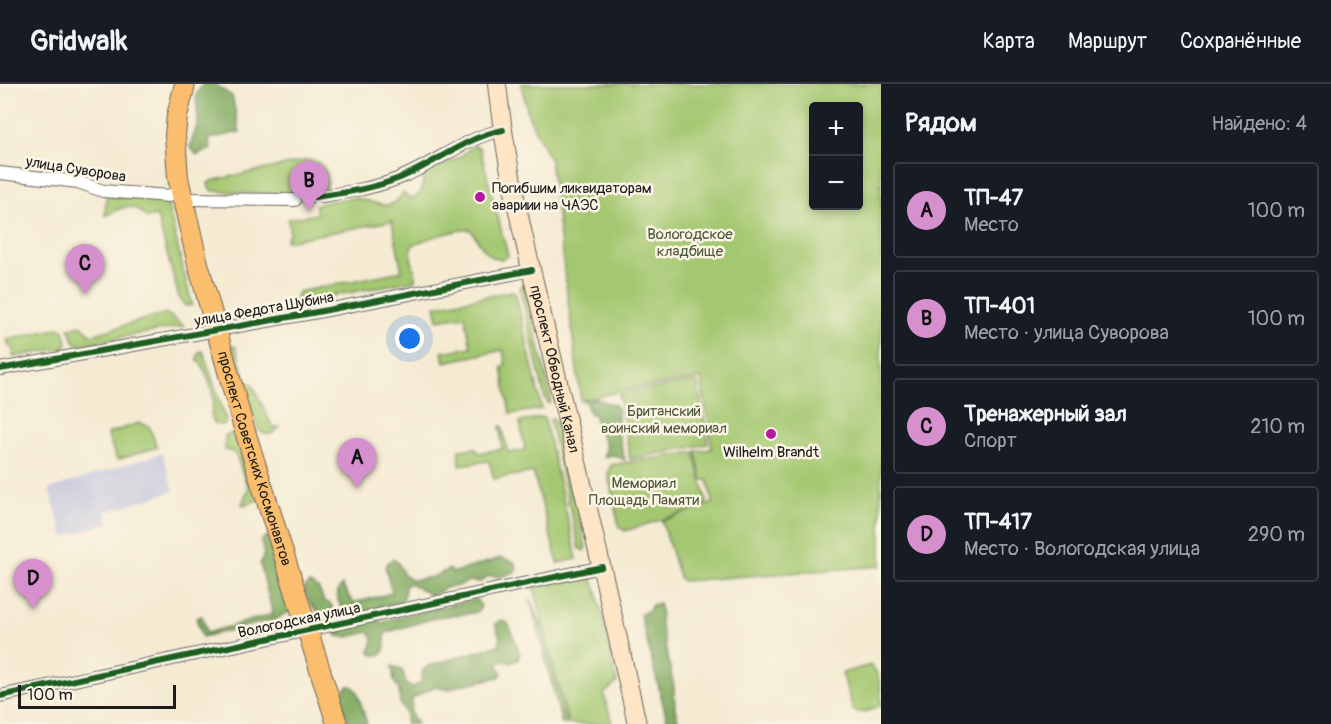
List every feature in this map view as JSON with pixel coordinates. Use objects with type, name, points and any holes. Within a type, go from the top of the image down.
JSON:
[{"type":"main road","name":"проспект Советских Космонавтов","points":[[185,84],[175,135],[182,194],[198,264],[243,425],[337,724]]},
{"type":"main road","name":"проспект Обводный Канал","points":[[497,84],[502,130],[532,270],[637,724]]},
{"type":"street","points":[[315,197],[362,190],[399,179],[482,135],[502,130]]},
{"type":"street","name":"улица Суворова","points":[[0,173],[78,182],[103,191],[169,196],[182,194],[295,200]]},
{"type":"street","name":"улица Федота Шубина","points":[[0,369],[532,270]]},
{"type":"street","name":"Вологодская улица","points":[[0,696],[602,567]]},
{"type":"shaded area","points":[[162,453],[174,491],[106,512],[109,523],[64,537],[49,489]]},
{"type":"green space","points":[[203,84],[217,84],[232,96],[240,132],[209,139],[211,149],[197,155],[190,147],[198,122],[196,95]]},
{"type":"green space","name":"Вологодское кладбище","points":[[521,84],[881,84],[881,566],[683,581],[679,577],[662,521],[713,503],[708,480],[702,480],[696,451],[712,449],[701,378],[620,391],[581,401],[550,160],[529,117]]},
{"type":"green space","points":[[473,146],[480,149],[508,256],[496,259],[491,256],[471,230],[451,232],[412,246],[411,256],[416,275],[415,280],[294,303],[298,292],[402,271],[392,221],[286,241],[290,233],[288,219],[317,214],[315,205],[339,199],[353,198],[386,205],[398,200],[403,193],[409,198],[415,198],[421,192],[425,171],[457,159]]},
{"type":"green space","points":[[308,160],[318,162],[326,171],[328,178],[325,190],[297,196],[214,191],[209,188],[208,183],[215,180]]},
{"type":"green space","points":[[106,196],[163,200],[168,206],[192,305],[185,306],[179,298],[157,216],[147,218],[136,209],[127,207],[105,216]]},
{"type":"green space","points":[[522,284],[525,287],[551,397],[549,404],[545,399],[520,288]]},
{"type":"green space","points":[[513,291],[516,295],[542,409],[510,414],[502,367],[506,366],[503,350],[444,362],[442,352],[471,347],[465,316],[438,320],[435,306]]},
{"type":"green space","points":[[166,313],[184,326],[79,345],[74,341],[69,328],[81,325],[92,335]]},
{"type":"green space","points":[[60,328],[64,330],[67,343],[64,348],[13,357],[14,350],[9,346],[7,340]]},
{"type":"green space","points":[[235,346],[247,382],[252,384],[273,428],[280,427],[275,432],[266,434],[258,429],[230,347]]},
{"type":"green space","points":[[203,351],[226,420],[225,424],[214,423],[212,418],[211,389],[197,359],[199,352]]},
{"type":"green space","name":"Британский воинский мемориал","points":[[697,381],[708,444],[630,459],[619,394]]},
{"type":"green space","points":[[585,399],[596,399],[616,405],[618,434],[625,460],[614,455],[603,457],[605,443],[597,430],[595,415],[589,413]]},
{"type":"green space","points":[[544,417],[577,559],[558,563],[533,472],[494,479],[489,461],[460,465],[459,450],[476,448],[478,453],[502,449],[500,426],[502,426],[508,453],[525,450],[520,422]]},
{"type":"green space","points":[[552,418],[556,420],[586,547],[584,551],[579,548],[550,421]]},
{"type":"green space","points":[[139,423],[149,426],[157,447],[117,460],[107,434]]},
{"type":"green space","points":[[236,435],[258,497],[256,501],[246,505],[242,504],[248,489],[236,455],[225,450],[225,436]]},
{"type":"green space","name":"Мемориал Площадь Памяти","points":[[694,452],[707,502],[699,508],[625,531],[619,526],[608,474],[611,465]]},
{"type":"green space","points":[[269,536],[293,611],[277,619],[202,637],[196,618],[202,616],[207,633],[273,614],[260,564],[264,554],[261,542]]},
{"type":"green space","points":[[501,558],[514,562],[517,567],[515,572],[500,577],[488,576],[480,582],[469,581],[458,586],[447,587],[432,596],[410,583],[405,586],[404,598],[401,602],[353,615],[343,611],[338,601],[337,594],[342,585],[353,603],[392,593],[385,566],[393,559],[411,580],[433,577],[450,569],[452,573]]},
{"type":"green space","points":[[590,577],[596,588],[617,683],[604,694],[612,724],[568,724],[534,587]]},
{"type":"green space","points":[[310,583],[319,589],[324,601],[331,604],[333,610],[330,614],[322,616],[310,604],[304,588]]},
{"type":"green space","points":[[476,599],[481,606],[479,611],[474,613],[438,617],[385,633],[384,652],[378,655],[370,652],[373,638],[369,632],[347,637],[337,636],[335,631],[337,626],[379,618],[382,624],[387,620]]},
{"type":"green space","points":[[530,599],[543,628],[568,724],[562,724]]},
{"type":"green space","points":[[659,603],[660,621],[679,724],[668,724],[640,614]]},
{"type":"green space","points":[[500,620],[508,623],[520,653],[518,660],[511,663],[498,662],[502,673],[499,677],[447,690],[435,686],[412,699],[411,714],[417,724],[406,724],[406,714],[400,703],[392,666],[402,669],[407,685],[413,687],[421,683],[423,670],[428,666],[499,645],[500,637],[495,624]]},
{"type":"green space","points":[[871,665],[879,678],[881,705],[867,711],[856,712],[853,710],[842,673]]},
{"type":"green space","points":[[349,686],[357,691],[367,724],[350,724],[348,721],[342,697]]},
{"type":"cycle path","points":[[315,197],[367,188],[397,179],[424,167],[462,145],[503,130]]},
{"type":"cycle path","points":[[0,369],[317,312],[532,270]]},
{"type":"cycle path","points":[[0,696],[602,567]]},
{"type":"place","name":"Погибшим ликвидаторам авариии на ЧАЭС","points":[[480,197]]},
{"type":"place","name":"ТП-401","points":[[309,211]]},
{"type":"place","name":"Тренажерный зал","points":[[85,294]]},
{"type":"place","name":"Wilhelm Brandt","points":[[771,434]]},
{"type":"place","name":"ТП-47","points":[[357,488]]},
{"type":"place","name":"ТП-417","points":[[33,609]]}]
